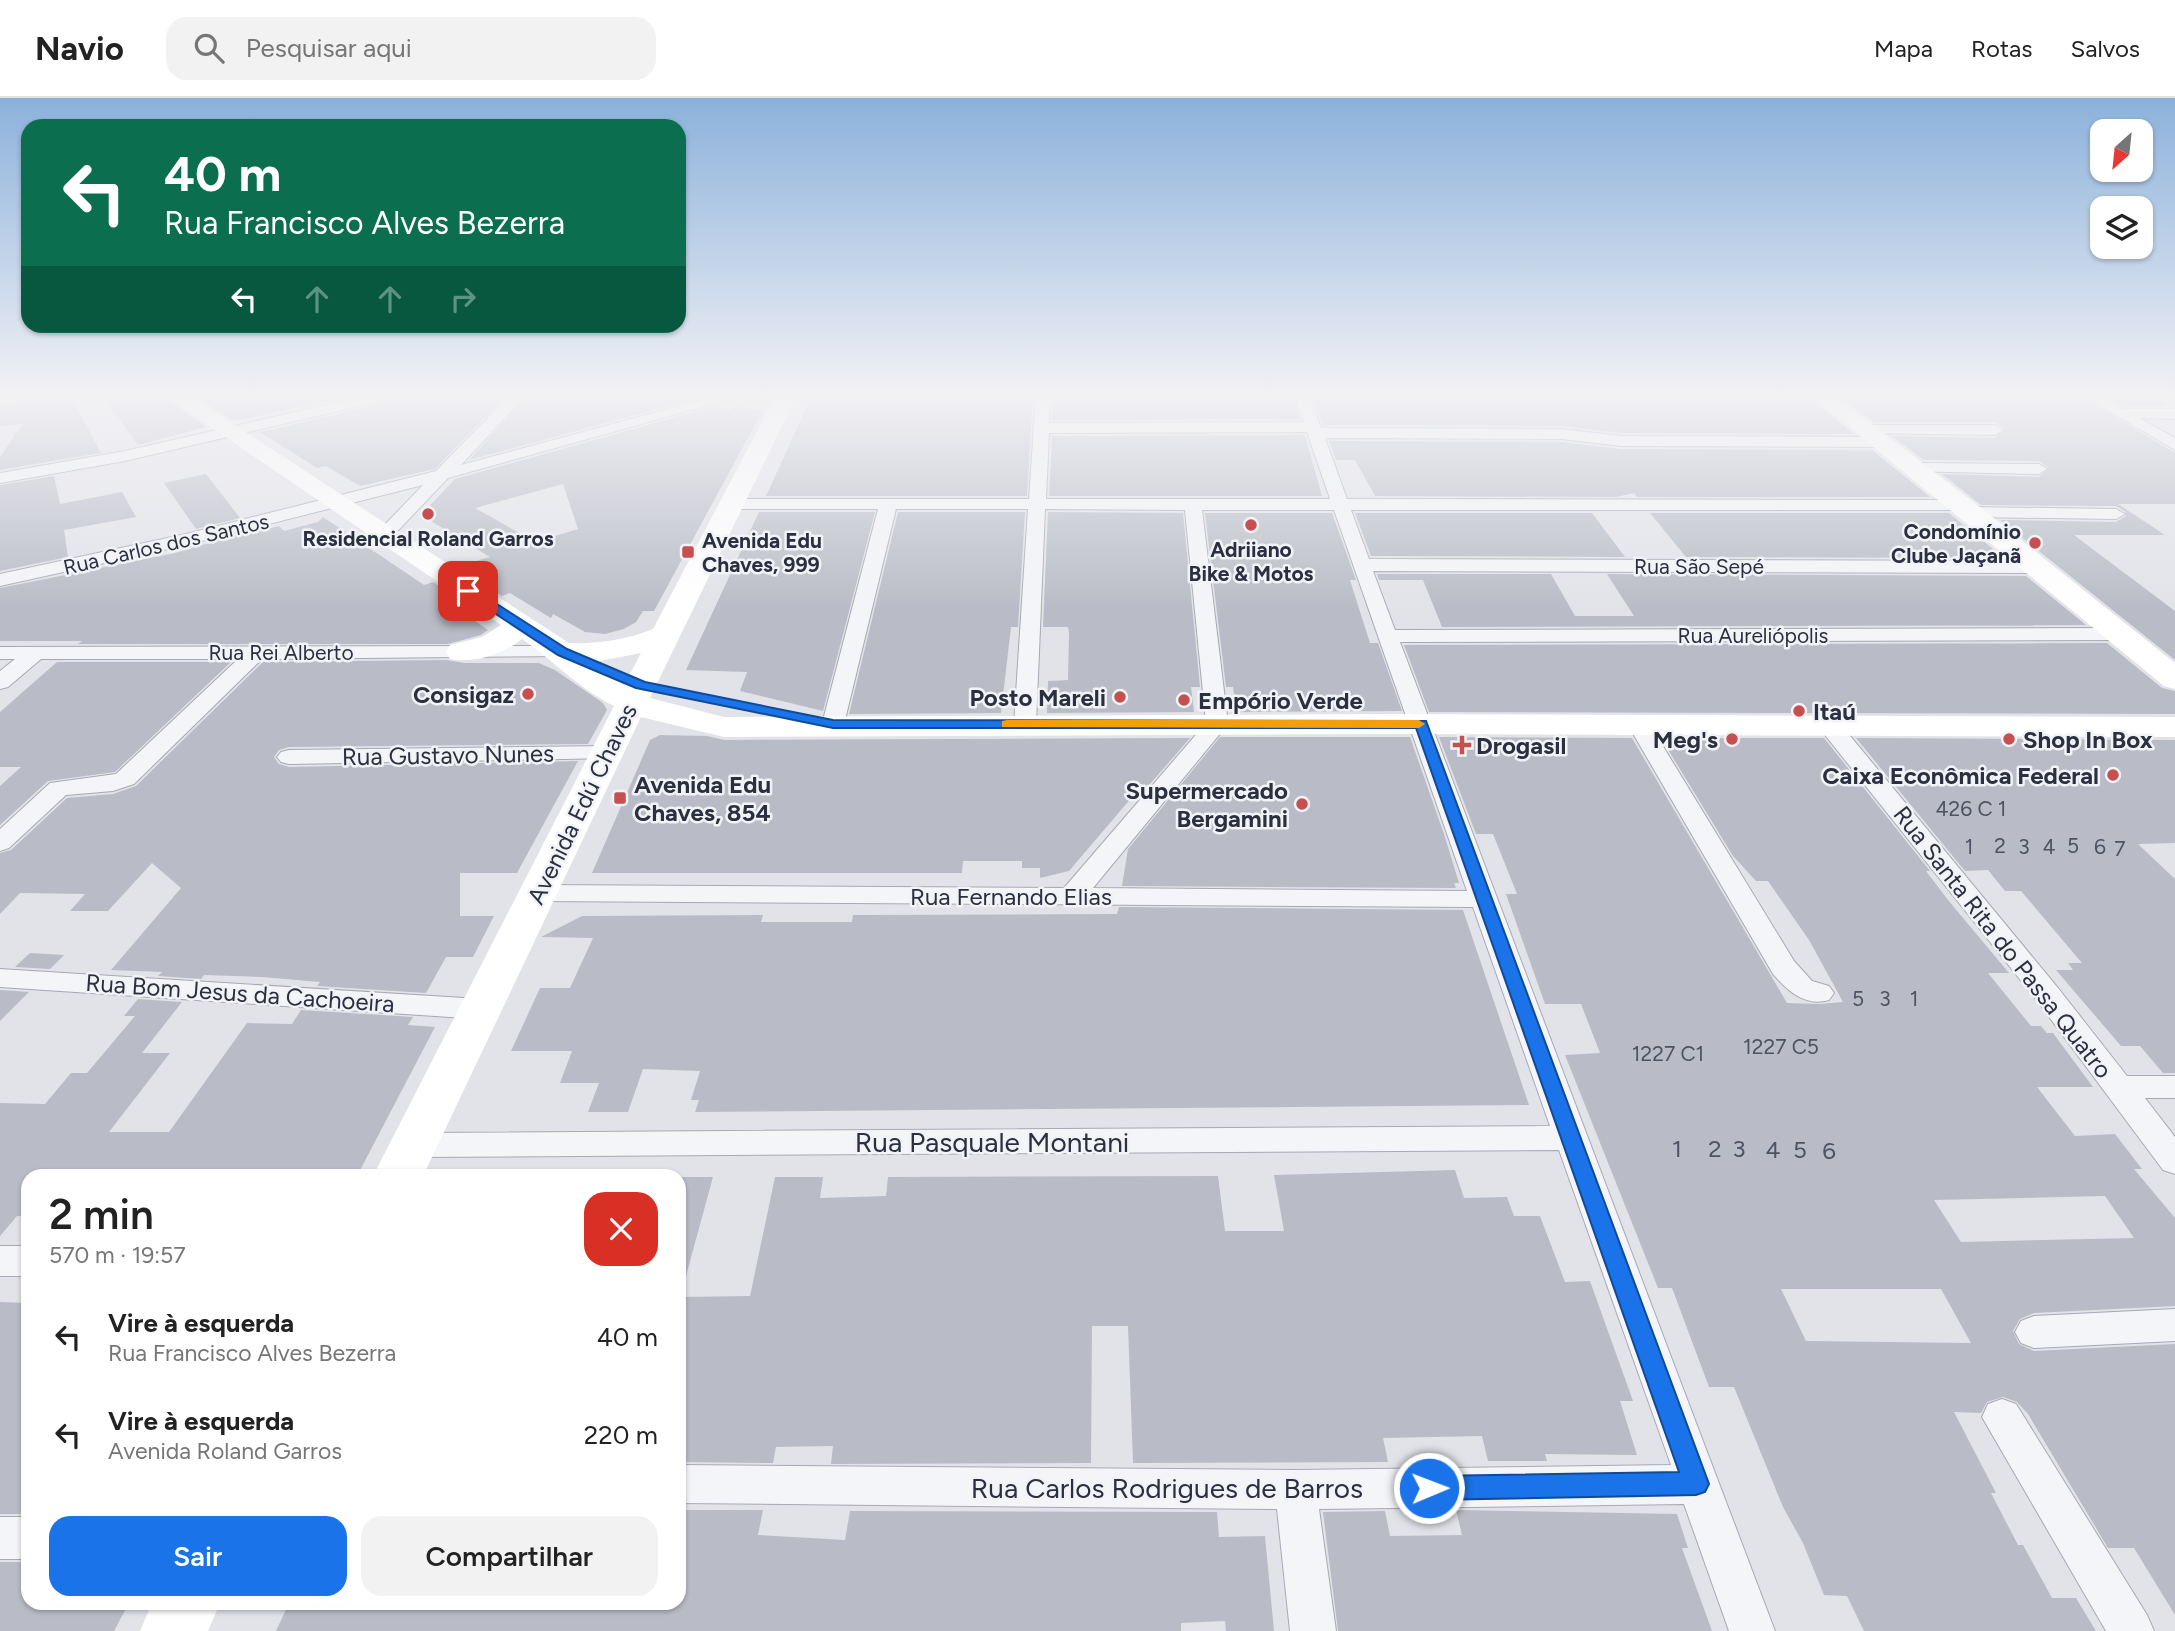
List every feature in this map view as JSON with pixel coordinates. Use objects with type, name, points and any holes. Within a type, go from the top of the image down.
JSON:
[{"type":"main road","points":[[281,467],[562,652],[608,691],[625,717]]},
{"type":"main road","name":"Avenida Edú Chaves","points":[[406,1161],[750,467]]},
{"type":"main road","points":[[1914,468],[2175,680]]},
{"type":"main road","points":[[461,652],[505,639],[519,623]]},
{"type":"main road","points":[[562,652],[586,655],[605,653],[667,634]]},
{"type":"main road","points":[[625,717],[833,724]]},
{"type":"main road","points":[[625,717],[724,726],[1421,724],[2175,727]]},
{"type":"main road","points":[[173,1631],[184,1610]]},
{"type":"street","points":[[0,478],[71,467]]},
{"type":"street","points":[[383,536],[450,467]]},
{"type":"street","name":"Rua Carlos dos Santos","points":[[0,580],[203,537],[473,467]]},
{"type":"street","points":[[1025,724],[1038,467]]},
{"type":"street","points":[[1328,467],[1696,1484],[1752,1631]]},
{"type":"street","points":[[1914,468],[2039,469]]},
{"type":"street","points":[[730,504],[1966,509],[2116,514]]},
{"type":"street","points":[[833,724],[888,505]]},
{"type":"street","points":[[1071,897],[1217,724],[1193,505]]},
{"type":"street","name":"Rua São Sepé","points":[[1362,565],[2037,567]]},
{"type":"street","name":"Rua Aureliópolis","points":[[1387,636],[2118,634]]},
{"type":"street","points":[[0,843],[51,794],[63,787],[104,785],[125,779],[257,652]]},
{"type":"street","name":"Rua Rei Alberto","points":[[0,653],[562,652]]},
{"type":"street","points":[[0,682],[36,653]]},
{"type":"street","name":"Rua Gustavo Nunes","points":[[289,757],[625,717]]},
{"type":"street","points":[[1639,725],[1783,967],[1802,988],[1819,993]]},
{"type":"street","name":"Rua Santa Rita do Passa Quatro","points":[[1829,726],[2048,995],[2175,1161]]},
{"type":"street","name":"Rua Fernando Elias","points":[[538,893],[1483,899]]},
{"type":"street","name":"Rua Bom Jesus da Cachoeira","points":[[0,978],[480,1009]]},
{"type":"street","points":[[2117,1087],[2175,1087]]},
{"type":"street","name":"Rua Pasquale Montani","points":[[406,1161],[1571,1138]]},
{"type":"street","points":[[0,1261],[21,1261]]},
{"type":"street","points":[[2034,1332],[2175,1325]]},
{"type":"street","points":[[2002,1417],[2131,1631]]},
{"type":"street","name":"Rua Carlos Rodrigues de Barros","points":[[686,1484],[1296,1490],[1696,1484]]},
{"type":"street","points":[[1296,1490],[1313,1631]]},
{"type":"street","points":[[0,1538],[21,1538]]},
{"type":"building","points":[[0,467],[21,467],[0,470]]},
{"type":"building","points":[[327,467],[437,467],[435,469],[360,486]]},
{"type":"building","points":[[500,467],[732,467],[654,611],[643,611],[636,622],[624,629],[605,634],[585,632],[553,614],[551,618],[510,593],[502,596],[464,571],[472,568],[466,564],[490,557],[421,515],[455,479]],"holes":[[[563,484],[578,529],[535,542],[475,508]]]},
{"type":"building","points":[[779,467],[1029,467],[1027,496],[766,496]]},
{"type":"building","points":[[1050,467],[1314,467],[1322,496],[1049,496]]},
{"type":"building","points":[[1359,467],[1892,467],[1930,497],[1637,497],[1634,493],[1616,497],[1375,496]]},
{"type":"building","points":[[2047,467],[2175,467],[2175,504],[2118,504],[2165,535],[2074,535],[2175,611],[2175,660],[2000,520],[2116,522],[2126,516],[2126,512],[2116,506],[1981,505],[1942,474],[2039,477],[2049,468]]},
{"type":"building","points":[[206,474],[240,518],[196,529],[164,483]]},
{"type":"building","points":[[54,476],[60,504],[122,492],[136,517],[64,530],[68,557],[0,571],[0,485]]},
{"type":"building","points":[[759,512],[875,512],[823,711],[740,691],[747,672],[686,670]]},
{"type":"building","points":[[898,512],[1025,512],[1018,627],[1011,627],[1001,713],[849,714]]},
{"type":"building","points":[[1048,512],[1183,513],[1200,687],[1191,687],[1194,712],[1047,713],[1048,681],[1068,680],[1069,633],[1068,627],[1043,627]]},
{"type":"building","points":[[1205,513],[1332,513],[1356,580],[1350,580],[1370,643],[1378,643],[1402,711],[1237,712],[1233,687],[1226,687]]},
{"type":"building","points":[[1355,513],[1592,513],[1625,557],[1371,556]]},
{"type":"building","points":[[1650,513],[1949,513],[2004,558],[1686,557]]},
{"type":"building","points":[[323,517],[424,585],[433,582],[472,608],[462,612],[488,630],[481,635],[448,644],[78,644],[82,641],[0,641],[0,588],[175,553],[251,531],[252,533],[279,526],[284,531],[318,522]]},
{"type":"building","points":[[1377,574],[1551,574],[1575,616],[1634,616],[1607,574],[2026,576],[2086,625],[1442,627],[1423,580],[1379,580]]},
{"type":"building","points":[[2107,643],[2162,688],[2175,691],[2175,714],[1429,712],[1404,645]]},
{"type":"building","points":[[447,660],[464,663],[539,663],[555,670],[603,703],[607,710],[588,744],[289,747],[279,750],[274,757],[279,764],[289,767],[578,761],[517,873],[460,873],[460,916],[494,916],[473,957],[446,957],[426,993],[317,986],[320,982],[262,977],[204,975],[201,979],[158,976],[162,972],[111,970],[181,888],[152,863],[108,911],[70,911],[85,894],[20,893],[0,914],[0,853],[11,850],[67,798],[113,794],[136,786],[263,662]]},
{"type":"building","points":[[57,662],[231,662],[115,772],[48,781],[0,825],[0,786],[21,767],[0,767],[0,712]]},
{"type":"building","points":[[660,735],[707,736],[724,740],[1190,738],[1137,799],[1139,789],[1069,871],[1040,878],[1040,868],[1022,868],[1022,861],[963,861],[962,873],[592,873],[650,740]]},
{"type":"building","name":"Supermercado Bergamini","points":[[1220,737],[1410,737],[1459,883],[1454,883],[1456,888],[1122,886],[1128,849]]},
{"type":"building","points":[[1439,737],[1632,738],[1787,1003],[1843,1002],[1809,940],[1768,881],[1756,881],[1733,856],[1661,738],[1824,738],[1930,871],[1926,871],[1948,900],[2009,973],[1988,973],[2031,1026],[2041,1026],[2047,1033],[2053,1033],[2093,1087],[2037,1087],[2075,1136],[2115,1134],[2142,1169],[2134,1169],[2175,1218],[2175,1306],[2034,1313],[2020,1319],[2013,1331],[2019,1344],[2034,1351],[2175,1344],[2175,1615],[2134,1548],[2108,1548],[2028,1414],[2017,1402],[2003,1397],[1987,1402],[1981,1413],[1954,1412],[1996,1493],[1991,1493],[2018,1545],[2023,1545],[2052,1598],[2076,1598],[2096,1631],[1864,1631],[1847,1596],[1824,1595],[1803,1543],[1783,1507],[1734,1387],[1709,1387],[1672,1288],[1658,1288],[1565,1055],[1600,1053],[1581,1004],[1545,1004],[1506,894],[1517,894],[1493,834],[1476,834]],"holes":[[[2105,1196],[2134,1238],[1961,1242],[1934,1200]],[[1781,1289],[1941,1289],[1971,1343],[1806,1341]]]},
{"type":"building","points":[[1856,738],[2175,740],[2175,843],[2138,844],[2175,879],[2175,1073],[2163,1073],[2140,1046],[2121,1046],[2056,970],[2073,970],[2068,963],[2082,963],[2021,891],[2005,891],[1988,870],[1965,871]]},
{"type":"building","points":[[1119,907],[1463,910],[1529,1105],[695,1112],[699,1100],[691,1100],[700,1071],[643,1069],[628,1112],[588,1112],[599,1083],[560,1083],[572,1051],[511,1051],[540,988],[570,988],[593,938],[541,937],[582,916],[763,915],[761,922],[852,922],[853,915],[1117,914]]},
{"type":"building","points":[[30,953],[64,955],[50,969],[15,967]]},
{"type":"building","points":[[0,990],[29,992],[0,1021]]},
{"type":"building","points":[[138,999],[182,1002],[142,1053],[170,1053],[109,1132],[169,1132],[247,1023],[292,1024],[301,1010],[413,1017],[408,1025],[435,1027],[361,1169],[21,1169],[21,1216],[17,1216],[0,1236],[0,1103],[45,1104],[71,1073],[87,1073],[135,1016],[124,1016]]},
{"type":"building","points":[[1455,1170],[1464,1198],[1507,1197],[1514,1216],[1540,1216],[1565,1282],[1590,1281],[1633,1401],[1620,1401],[1637,1455],[1545,1454],[1547,1461],[1488,1461],[1482,1436],[1383,1438],[1388,1462],[1133,1463],[1128,1326],[1092,1326],[1091,1463],[831,1464],[833,1446],[776,1447],[773,1463],[686,1462],[686,1297],[750,1296],[775,1177],[823,1177],[820,1198],[886,1196],[888,1177],[1218,1176],[1225,1231],[1284,1231],[1274,1175]]},
{"type":"building","points":[[686,1177],[713,1177],[686,1276]]},
{"type":"building","points":[[0,1302],[21,1303],[21,1514],[0,1514]]},
{"type":"building","points":[[686,1510],[763,1510],[758,1535],[845,1540],[850,1511],[1217,1512],[1219,1537],[1265,1536],[1274,1631],[1226,1631],[1225,1621],[1181,1623],[1181,1631],[276,1631],[286,1610],[686,1610]]},
{"type":"building","points":[[1456,1510],[1677,1514],[1688,1548],[1682,1548],[1712,1631],[1338,1631],[1323,1512],[1385,1511],[1390,1536],[1462,1535]]},
{"type":"building","points":[[0,1562],[21,1562],[21,1610],[125,1610],[114,1631],[0,1631]]},
{"type":"slow traffic","points":[[1007,724],[1419,724]]},
{"type":"place","name":"Residencial Roland Garros","points":[[428,514]]},
{"type":"place","name":"Adriiano Bike & Motos","points":[[1251,525]]},
{"type":"place","name":"Condomínio Clube Jaçanã","points":[[2035,543]]},
{"type":"place","name":"Avenida Edu Chaves, 999","points":[[688,552]]},
{"type":"place","name":"Consigaz","points":[[528,694]]},
{"type":"place","name":"Posto Mareli","points":[[1120,697]]},
{"type":"place","name":"Empório Verde","points":[[1184,700]]},
{"type":"place","name":"Itaú","points":[[1799,711]]},
{"type":"place","name":"Meg's","points":[[1732,739]]},
{"type":"place","name":"Shop In Box","points":[[2009,739]]},
{"type":"place","name":"Drogasil","points":[[1462,745]]},
{"type":"place","name":"Caixa Econômica Federal","points":[[2113,775]]},
{"type":"place","name":"Avenida Edu Chaves, 854","points":[[620,798]]},
{"type":"place","name":"Supermercado Bergamini","points":[[1302,804]]},
{"type":"route","points":[[468,591],[562,652],[641,685],[833,724],[1421,724],[1696,1484],[1429,1488]]}]
